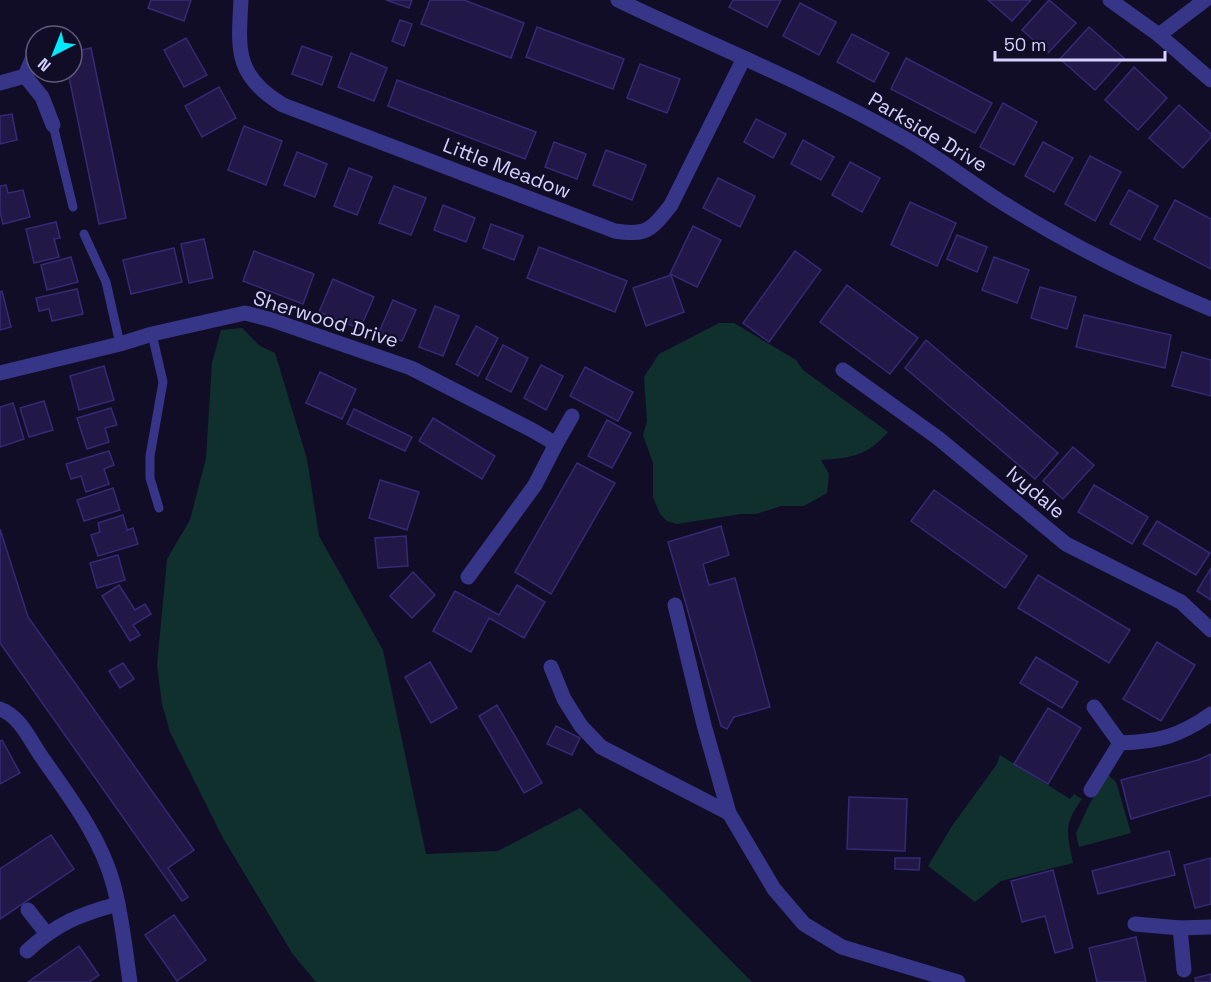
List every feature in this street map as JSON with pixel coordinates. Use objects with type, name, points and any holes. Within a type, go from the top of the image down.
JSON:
[{"type":"street","name":"Little Meadow","points":[[241,0],[240,56],[255,83],[267,95],[283,105],[615,231],[634,234],[644,232],[656,224],[671,205],[744,58]]},
{"type":"street","name":"Parkside Drive","points":[[618,0],[744,58],[898,134],[1007,206],[1052,232],[1160,288],[1211,309]]},
{"type":"street","points":[[1110,0],[1159,35],[1211,80]]},
{"type":"street","points":[[1159,35],[1205,0]]},
{"type":"street","points":[[0,83],[24,76]]},
{"type":"street","points":[[31,84],[42,97],[52,125]]},
{"type":"street","name":"Sherwood Drive","points":[[0,373],[245,313],[272,320],[411,368],[556,444]]},
{"type":"street","name":"Ivydale","points":[[843,370],[938,438],[1066,544],[1181,602],[1211,630]]},
{"type":"street","points":[[468,577],[535,484],[572,416]]},
{"type":"street","points":[[675,605],[729,813],[774,889],[804,924],[842,947],[958,982]]},
{"type":"street","points":[[551,666],[564,699],[581,726],[601,747],[729,813]]},
{"type":"street","points":[[1094,707],[1120,743]]},
{"type":"street","points":[[0,709],[16,719],[75,806],[102,852],[113,881],[118,904],[130,982]]},
{"type":"street","points":[[1120,743],[1161,739],[1191,728],[1211,714]]},
{"type":"street","points":[[1090,789],[1120,743]]},
{"type":"street","points":[[27,951],[46,933],[87,912],[118,904]]},
{"type":"street","points":[[28,910],[46,933]]},
{"type":"street","points":[[1135,924],[1211,927]]},
{"type":"street","points":[[1180,927],[1184,970]]},
{"type":"lane","points":[[52,125],[73,207]]},
{"type":"lane","points":[[84,234],[106,282],[120,344]]},
{"type":"lane","points":[[152,334],[163,382],[150,456],[150,478],[159,508]]},
{"type":"green space","points":[[719,323],[734,323],[796,360],[803,370],[888,432],[873,446],[858,454],[821,460],[829,474],[827,493],[804,506],[781,506],[756,514],[741,514],[677,524],[667,521],[660,514],[653,497],[653,463],[643,435],[647,422],[644,377],[659,354]]},
{"type":"green space","points":[[242,328],[260,346],[275,353],[307,459],[319,536],[383,650],[426,854],[498,851],[580,808],[752,982],[316,982],[292,953],[223,838],[170,732],[162,704],[157,665],[167,559],[190,520],[206,458],[212,363],[221,330]]},
{"type":"green space","points":[[1000,755],[1070,799],[1074,794],[1082,799],[1072,816],[1068,829],[1073,863],[1001,881],[975,902],[928,866],[952,826],[997,764]]},
{"type":"green space","points":[[1108,775],[1116,782],[1131,833],[1079,847],[1076,833],[1090,803]]},
{"type":"building","points":[[151,0],[191,0],[184,21],[148,8]]},
{"type":"building","points":[[386,0],[412,0],[409,8]]},
{"type":"building","points":[[430,0],[464,0],[524,23],[511,58],[421,24]]},
{"type":"building","points":[[733,0],[781,0],[767,27],[729,7]]},
{"type":"building","points":[[988,0],[1031,0],[1012,21]]},
{"type":"building","points":[[1049,0],[1076,23],[1048,53],[1022,30]]},
{"type":"building","points":[[800,3],[836,22],[819,55],[783,36]]},
{"type":"building","points":[[400,20],[412,24],[404,46],[392,41]]},
{"type":"building","points":[[537,27],[624,59],[613,89],[526,57]]},
{"type":"building","points":[[1089,27],[1124,58],[1095,90],[1060,59]]},
{"type":"building","points":[[852,34],[889,53],[874,82],[837,62]]},
{"type":"building","points":[[186,38],[207,75],[184,87],[164,50]]},
{"type":"building","points":[[302,46],[332,57],[322,85],[292,74]]},
{"type":"building","points":[[91,48],[126,218],[99,224],[70,84],[84,84],[84,49]]},
{"type":"building","points":[[351,53],[387,68],[374,101],[338,87]]},
{"type":"building","points":[[906,58],[992,103],[975,133],[891,89]]},
{"type":"building","points":[[640,64],[680,79],[667,113],[627,98]]},
{"type":"building","points":[[1134,67],[1167,98],[1138,130],[1105,100]]},
{"type":"building","points":[[397,80],[536,132],[525,159],[388,106]]},
{"type":"building","points":[[219,87],[236,118],[202,137],[185,106]]},
{"type":"building","points":[[1003,103],[1037,122],[1014,165],[980,147]]},
{"type":"building","points":[[1179,105],[1211,134],[1211,137],[1183,168],[1149,138]]},
{"type":"building","points":[[12,114],[17,140],[0,144],[0,116]]},
{"type":"building","points":[[756,119],[786,134],[773,158],[744,142]]},
{"type":"building","points":[[244,126],[282,141],[266,185],[228,170]]},
{"type":"building","points":[[803,140],[834,157],[821,180],[791,164]]},
{"type":"building","points":[[554,142],[586,154],[577,179],[545,167]]},
{"type":"building","points":[[1043,142],[1073,158],[1054,192],[1025,176]]},
{"type":"building","points":[[606,150],[646,165],[632,200],[593,185]]},
{"type":"building","points":[[297,152],[327,164],[315,197],[284,185]]},
{"type":"building","points":[[1090,156],[1121,172],[1095,221],[1065,204]]},
{"type":"building","points":[[850,162],[880,178],[862,212],[832,195]]},
{"type":"building","points":[[349,168],[372,177],[357,215],[334,206]]},
{"type":"building","points":[[718,178],[755,196],[740,227],[703,208]]},
{"type":"building","points":[[6,185],[8,193],[23,190],[30,217],[3,224],[0,212],[0,186]]},
{"type":"building","points":[[394,186],[426,198],[411,235],[379,223]]},
{"type":"building","points":[[1129,190],[1158,206],[1140,240],[1110,224]]},
{"type":"building","points":[[1175,200],[1211,219],[1211,269],[1154,239]]},
{"type":"building","points":[[910,202],[956,223],[937,266],[891,245]]},
{"type":"building","points":[[443,205],[475,218],[466,242],[434,230]]},
{"type":"building","points":[[56,222],[60,238],[54,239],[59,257],[34,263],[26,229]]},
{"type":"building","points":[[491,224],[523,236],[514,260],[483,248]]},
{"type":"building","points":[[693,226],[721,240],[697,287],[670,274]]},
{"type":"building","points":[[957,235],[987,247],[977,272],[947,259]]},
{"type":"building","points":[[204,239],[213,278],[189,283],[181,244]]},
{"type":"building","points":[[539,247],[627,281],[615,312],[527,278]]},
{"type":"building","points":[[174,248],[182,282],[131,294],[123,260]]},
{"type":"building","points":[[254,251],[314,274],[303,304],[243,281]]},
{"type":"building","points":[[795,251],[821,270],[769,342],[743,323]]},
{"type":"building","points":[[71,257],[78,282],[47,290],[41,265]]},
{"type":"building","points":[[994,257],[1029,270],[1017,303],[982,290]]},
{"type":"building","points":[[671,275],[684,312],[646,326],[633,288]]},
{"type":"building","points":[[333,279],[374,297],[360,329],[319,312]]},
{"type":"building","points":[[847,285],[918,338],[890,374],[820,322]]},
{"type":"building","points":[[1040,287],[1076,297],[1067,329],[1031,318]]},
{"type":"building","points":[[77,289],[83,314],[52,321],[49,309],[39,311],[36,298]]},
{"type":"building","points":[[2,291],[11,327],[0,330],[0,292]]},
{"type":"building","points":[[393,300],[416,310],[402,341],[379,332]]},
{"type":"building","points":[[435,306],[459,316],[443,356],[419,347]]},
{"type":"building","points":[[1084,315],[1171,335],[1165,368],[1076,347]]},
{"type":"building","points":[[476,326],[498,338],[478,376],[456,364]]},
{"type":"building","points":[[926,340],[1058,453],[1035,479],[905,368]]},
{"type":"building","points":[[503,345],[528,358],[511,392],[486,379]]},
{"type":"building","points":[[1182,352],[1211,360],[1211,396],[1172,386]]},
{"type":"building","points":[[541,365],[563,376],[546,410],[524,398]]},
{"type":"building","points":[[104,366],[114,400],[79,410],[70,376]]},
{"type":"building","points":[[585,367],[633,392],[618,421],[570,396]]},
{"type":"building","points":[[320,372],[356,389],[342,419],[306,403]]},
{"type":"building","points":[[44,401],[53,430],[29,437],[20,408]]},
{"type":"building","points":[[13,403],[24,439],[0,447],[0,407]]},
{"type":"building","points":[[111,408],[117,425],[105,428],[109,442],[87,449],[77,418]]},
{"type":"building","points":[[354,409],[412,437],[405,451],[347,424]]},
{"type":"building","points":[[433,418],[495,456],[482,479],[419,441]]},
{"type":"building","points":[[607,420],[631,433],[612,468],[588,456]]},
{"type":"building","points":[[1073,447],[1094,465],[1063,499],[1043,481]]},
{"type":"building","points":[[109,451],[114,465],[104,469],[109,484],[86,492],[81,476],[71,479],[66,464]]},
{"type":"building","points":[[577,463],[615,483],[551,594],[515,572]]},
{"type":"building","points":[[380,480],[419,492],[407,530],[369,518]]},
{"type":"building","points":[[1094,485],[1148,517],[1132,544],[1078,512]]},
{"type":"building","points":[[113,488],[120,510],[84,521],[77,500]]},
{"type":"building","points":[[934,490],[1027,556],[1005,588],[911,521]]},
{"type":"building","points":[[123,515],[127,530],[133,528],[138,544],[98,556],[91,535],[100,532],[98,523]]},
{"type":"building","points":[[1157,521],[1210,553],[1196,575],[1143,544]]},
{"type":"building","points":[[721,526],[729,555],[703,564],[709,585],[735,578],[770,707],[734,717],[727,729],[721,726],[668,542]]},
{"type":"building","points":[[0,529],[28,617],[194,850],[168,868],[188,897],[182,901],[0,643]]},
{"type":"building","points":[[406,536],[408,566],[378,568],[375,538]]},
{"type":"building","points":[[118,555],[125,580],[97,588],[90,563]]},
{"type":"building","points":[[1211,568],[1211,600],[1197,591]]},
{"type":"building","points":[[413,572],[435,595],[412,618],[390,596]]},
{"type":"building","points":[[1038,575],[1130,630],[1109,663],[1018,608]]},
{"type":"building","points":[[119,585],[135,610],[145,604],[151,614],[133,625],[140,635],[130,641],[102,596]]},
{"type":"building","points":[[517,585],[545,602],[524,638],[489,618],[471,652],[433,631],[455,591],[499,615]]},
{"type":"building","points":[[1157,642],[1195,665],[1161,721],[1123,699]]},
{"type":"building","points":[[1036,657],[1078,682],[1062,708],[1020,683]]},
{"type":"building","points":[[430,662],[457,708],[431,723],[405,677]]},
{"type":"building","points":[[123,663],[134,679],[120,688],[109,671]]},
{"type":"building","points":[[497,705],[542,783],[524,793],[479,716]]},
{"type":"building","points":[[1048,708],[1081,728],[1048,784],[1014,764]]},
{"type":"building","points":[[556,726],[580,738],[572,755],[547,744]]},
{"type":"building","points":[[2,740],[20,773],[0,784],[0,741]]},
{"type":"building","points":[[1211,754],[1211,795],[1131,819],[1121,780],[1198,760]]},
{"type":"building","points":[[849,797],[907,799],[905,851],[847,849]]},
{"type":"building","points":[[51,835],[74,869],[0,919],[0,869]]},
{"type":"building","points":[[1169,851],[1175,875],[1098,894],[1092,871]]},
{"type":"building","points":[[895,858],[920,858],[919,870],[895,869]]},
{"type":"building","points":[[1211,858],[1211,904],[1195,908],[1184,865]]},
{"type":"building","points":[[1053,870],[1073,948],[1055,953],[1045,916],[1022,922],[1011,881]]},
{"type":"building","points":[[174,915],[206,960],[177,981],[145,935]]},
{"type":"building","points":[[1136,937],[1146,982],[1097,982],[1089,948]]},
{"type":"building","points":[[79,946],[99,975],[89,982],[28,982]]},
{"type":"building","points":[[1211,974],[1211,982],[1196,982],[1195,978]]}]
